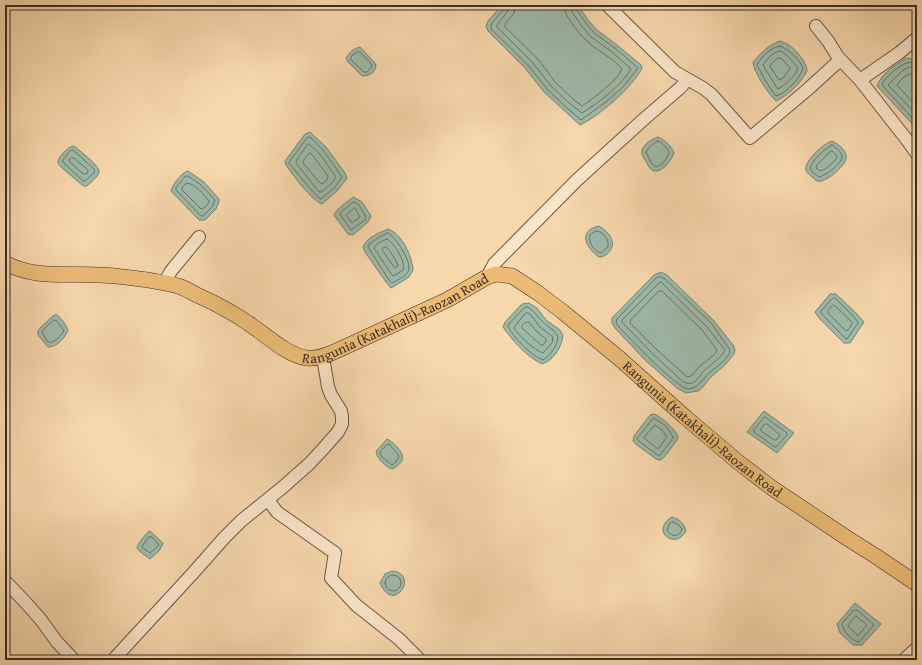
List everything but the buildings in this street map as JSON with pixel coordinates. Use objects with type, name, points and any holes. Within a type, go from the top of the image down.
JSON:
[{"type":"main road","name":"Rangunia (Katakhali)-Raozan Road","points":[[5,263],[13,267],[45,274],[120,276],[178,286],[220,306],[248,323],[285,349],[298,356],[306,358],[323,356],[360,340],[447,300],[487,277],[496,274],[512,276],[563,312],[620,359],[738,462],[772,488],[877,556],[917,584]]},
{"type":"street","points":[[607,5],[675,72],[711,94],[750,138],[840,60]]},
{"type":"street","points":[[816,26],[840,60],[860,80],[917,154]]},
{"type":"street","points":[[860,80],[899,53],[917,38]]},
{"type":"street","points":[[487,277],[494,264],[564,192],[644,118],[688,80]]},
{"type":"street","points":[[164,283],[171,270],[199,236]]},
{"type":"street","points":[[113,660],[224,538],[241,521],[298,474],[338,432],[342,424],[341,411],[331,395],[328,386],[323,356]]},
{"type":"street","points":[[268,500],[277,512],[335,552],[331,578],[356,605],[399,639],[420,660]]},
{"type":"street","points":[[5,581],[41,620],[57,642],[74,660]]},
{"type":"street","points":[[904,660],[917,648]]},
{"type":"water","points":[[502,5],[578,5],[597,30],[641,65],[642,68],[638,76],[615,100],[588,121],[580,125],[544,92],[525,68],[488,31],[486,26],[488,21]]},
{"type":"water","points":[[780,41],[789,45],[798,53],[807,68],[807,71],[794,89],[776,101],[769,94],[762,83],[753,62],[768,47]]},
{"type":"water","points":[[360,47],[375,63],[376,66],[371,74],[362,76],[346,58],[352,51]]},
{"type":"water","points":[[906,58],[917,59],[917,129],[877,86],[885,73]]},
{"type":"water","points":[[310,132],[326,147],[347,178],[338,190],[322,204],[313,198],[302,187],[286,165],[285,161],[305,134]]},
{"type":"water","points":[[658,137],[667,143],[674,152],[672,158],[667,164],[658,171],[655,171],[649,167],[642,154],[642,151],[647,143]]},
{"type":"water","points":[[832,141],[840,146],[846,153],[845,162],[834,174],[825,180],[817,181],[807,172],[807,164],[816,152]]},
{"type":"water","points":[[73,146],[89,159],[98,169],[99,172],[97,176],[87,186],[82,185],[58,163],[61,155]]},
{"type":"water","points":[[188,171],[204,182],[219,199],[216,209],[205,220],[199,220],[171,191],[178,179]]},
{"type":"water","points":[[353,197],[362,202],[371,216],[368,222],[353,235],[348,234],[334,215],[338,209]]},
{"type":"water","points":[[599,226],[609,235],[612,242],[611,250],[602,257],[599,257],[590,249],[586,240],[588,232],[592,228]]},
{"type":"water","points":[[388,229],[402,240],[411,258],[413,270],[409,277],[391,288],[363,247],[370,238]]},
{"type":"water","points":[[661,272],[667,275],[714,321],[733,345],[735,350],[734,354],[725,365],[698,391],[686,393],[677,388],[646,361],[612,323],[612,318],[654,275]]},
{"type":"water","points":[[830,294],[836,294],[864,322],[850,343],[844,343],[815,312]]},
{"type":"water","points":[[529,303],[537,308],[546,320],[560,330],[563,336],[561,345],[553,357],[542,364],[520,348],[503,327],[505,322],[522,304]]},
{"type":"water","points":[[54,315],[61,318],[68,330],[60,342],[48,347],[38,335],[38,331]]},
{"type":"water","points":[[764,411],[794,433],[777,453],[747,432]]},
{"type":"water","points":[[654,414],[668,424],[675,431],[678,437],[668,453],[661,460],[656,459],[633,441],[634,436],[650,415]]},
{"type":"water","points":[[387,439],[397,447],[403,457],[401,462],[392,469],[378,458],[376,453]]},
{"type":"water","points":[[672,517],[681,522],[686,531],[677,539],[668,538],[665,536],[663,529],[667,521]]},
{"type":"water","points":[[149,531],[163,543],[159,551],[150,559],[137,548]]},
{"type":"water","points":[[392,571],[400,573],[404,578],[404,584],[402,590],[397,594],[392,595],[386,592],[380,583],[385,574]]},
{"type":"water","points":[[855,603],[881,624],[862,645],[853,645],[840,633],[837,624]]}]
